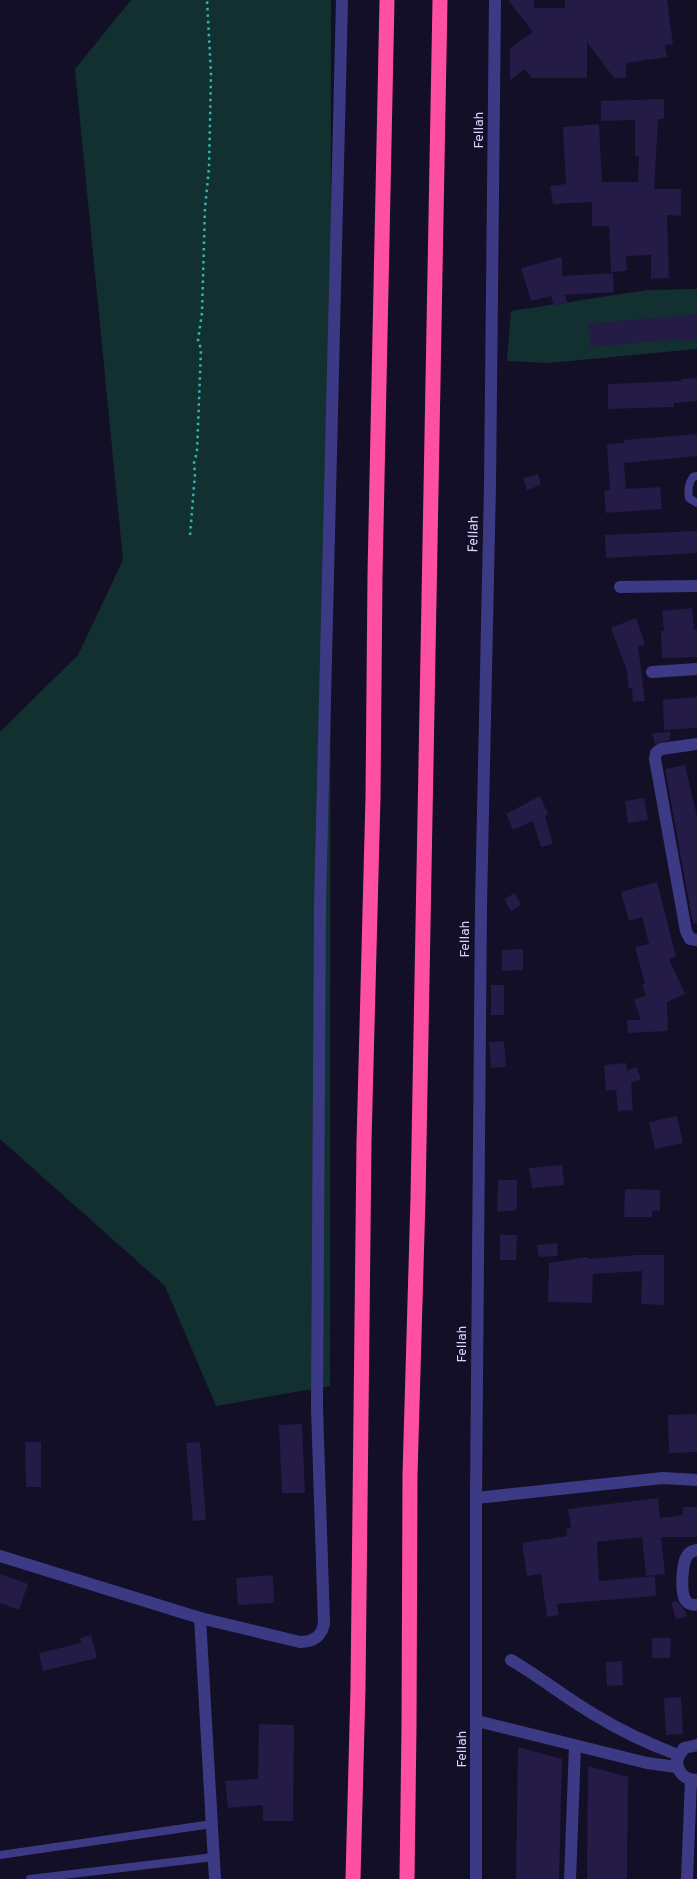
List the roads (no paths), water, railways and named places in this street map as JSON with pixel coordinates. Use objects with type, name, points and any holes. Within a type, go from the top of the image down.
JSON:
[{"type":"highway","points":[[353,1879],[358,1688],[364,1152],[373,797],[375,575],[387,0]]},
{"type":"highway","points":[[406,1879],[410,1475],[418,1188],[440,0]]},
{"type":"street","points":[[0,1556],[200,1618],[300,1642],[314,1640],[323,1630],[325,1618],[317,1408],[320,905],[342,0]]},
{"type":"street","name":"Fellah","points":[[476,1879],[476,1498],[481,905],[490,496],[495,0]]},
{"type":"street","points":[[620,587],[697,586]]},
{"type":"street","points":[[652,672],[697,669]]},
{"type":"street","points":[[697,744],[661,749],[656,753],[655,759],[686,931],[690,939],[697,940]]},
{"type":"street","points":[[476,1498],[657,1478],[697,1480]]},
{"type":"street","points":[[697,1550],[690,1552],[685,1558],[682,1584],[685,1600],[688,1603],[697,1605]]},
{"type":"street","points":[[200,1618],[215,1879]]},
{"type":"street","points":[[511,1660],[543,1679],[594,1715],[678,1761]]},
{"type":"street","points":[[477,1721],[647,1763],[678,1761]]},
{"type":"street","points":[[687,1879],[694,1780],[679,1773],[678,1761],[684,1748],[697,1745]]},
{"type":"street","points":[[570,1879],[575,1746]]},
{"type":"lane","points":[[697,476],[693,477],[689,482],[688,490],[688,498],[697,503]]},
{"type":"lane","points":[[0,1855],[212,1824]]},
{"type":"lane","points":[[30,1879],[214,1857]]}]
